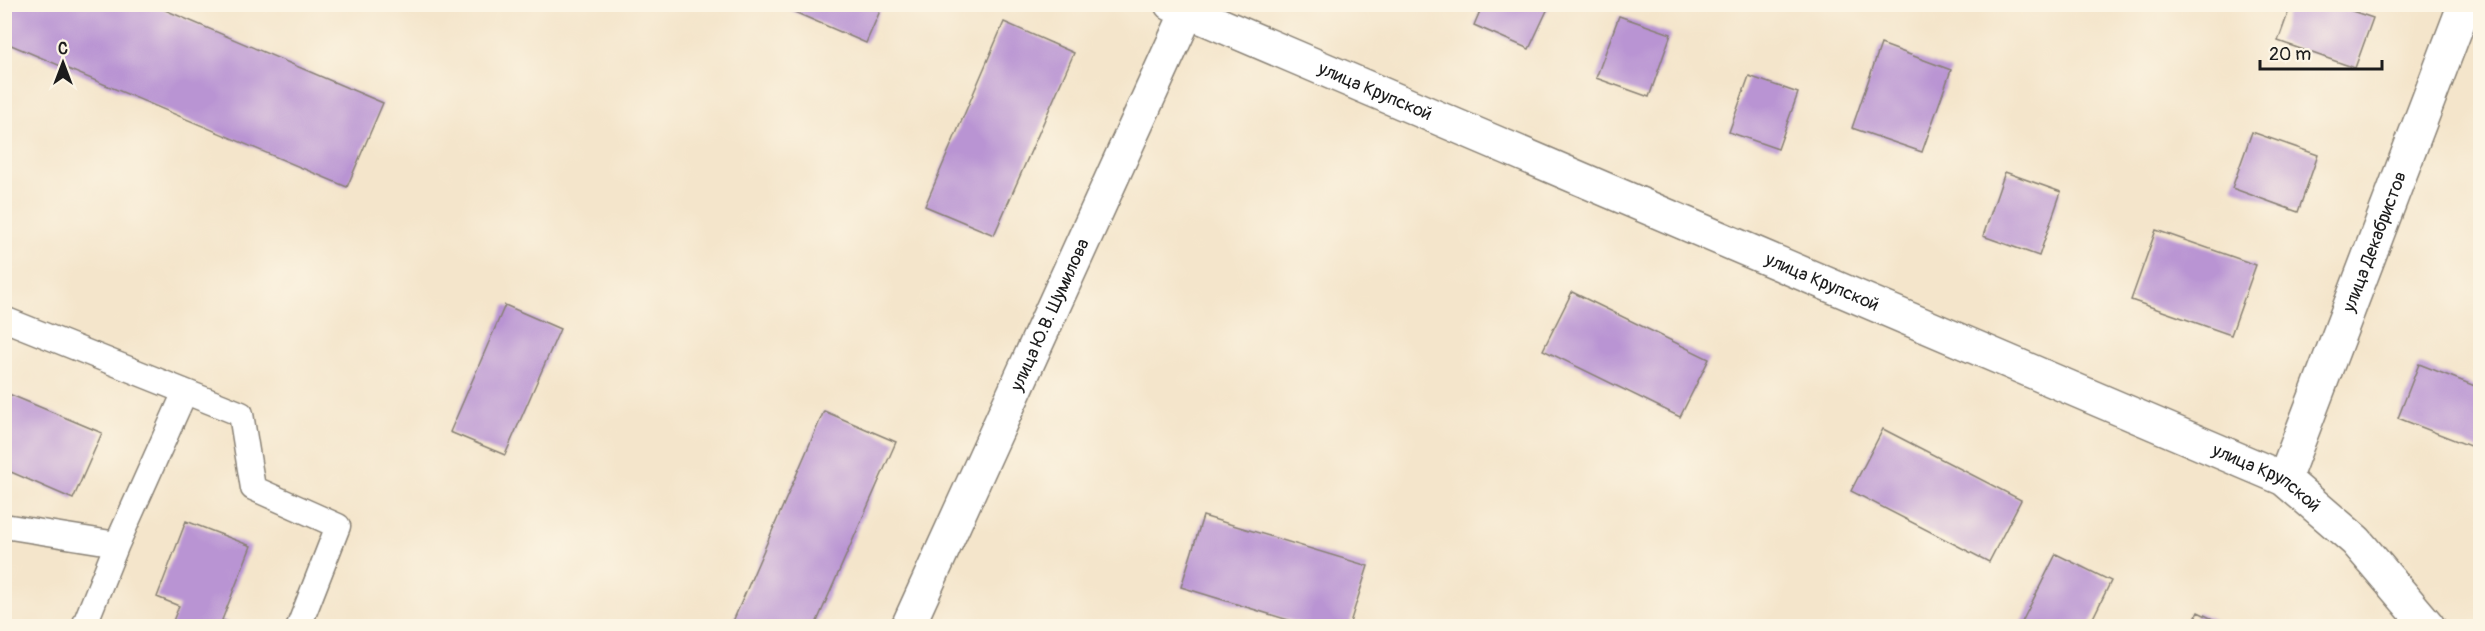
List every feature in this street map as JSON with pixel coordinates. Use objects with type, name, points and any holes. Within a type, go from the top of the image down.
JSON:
[{"type":"street","name":"улица Декабристов","points":[[2284,479],[2465,4]]},
{"type":"street","name":"улица Крупской","points":[[1184,7],[2284,479],[2356,541],[2428,627]]},
{"type":"street","name":"улица Ю.В. Шумилова","points":[[908,627],[1184,7]]},
{"type":"lane","points":[[4,319],[240,414],[253,488],[338,526],[299,627]]},
{"type":"lane","points":[[84,627],[117,544],[185,392]]},
{"type":"lane","points":[[4,526],[117,544]]},
{"type":"building","points":[[4,4],[151,4],[383,103],[347,187],[4,42]]},
{"type":"building","points":[[776,4],[883,4],[866,43]]},
{"type":"building","points":[[1483,4],[1550,4],[1529,49],[1474,25]]},
{"type":"building","points":[[2291,5],[2334,5],[2373,18],[2355,68],[2278,41]]},
{"type":"building","points":[[1619,16],[1671,34],[1649,97],[1596,78]]},
{"type":"building","points":[[1004,22],[1074,53],[994,235],[925,206]]},
{"type":"building","points":[[1881,44],[1951,70],[1922,152],[1852,128]]},
{"type":"building","points":[[1749,76],[1798,93],[1778,149],[1729,132]]},
{"type":"building","points":[[2252,132],[2318,155],[2298,212],[2232,188]]},
{"type":"building","points":[[2005,172],[2061,192],[2039,256],[1983,236]]},
{"type":"building","points":[[2156,230],[2256,265],[2231,335],[2131,300]]},
{"type":"building","points":[[1572,292],[1709,359],[1680,417],[1543,350]]},
{"type":"building","points":[[505,305],[560,329],[505,455],[450,432]]},
{"type":"building","points":[[2419,364],[2480,388],[2480,450],[2398,418]]},
{"type":"building","points":[[4,392],[102,433],[73,499],[4,469]]},
{"type":"building","points":[[824,411],[896,442],[815,626],[731,626]]},
{"type":"building","points":[[1883,429],[2021,500],[1989,562],[1851,491]]},
{"type":"building","points":[[1203,516],[1368,566],[1349,626],[1308,626],[1181,587]]},
{"type":"building","points":[[186,521],[251,546],[222,620],[237,626],[171,626],[179,606],[157,597]]},
{"type":"building","points":[[2056,554],[2111,581],[2089,626],[2020,626]]},
{"type":"building","points":[[2198,612],[2227,626],[2191,626]]}]
